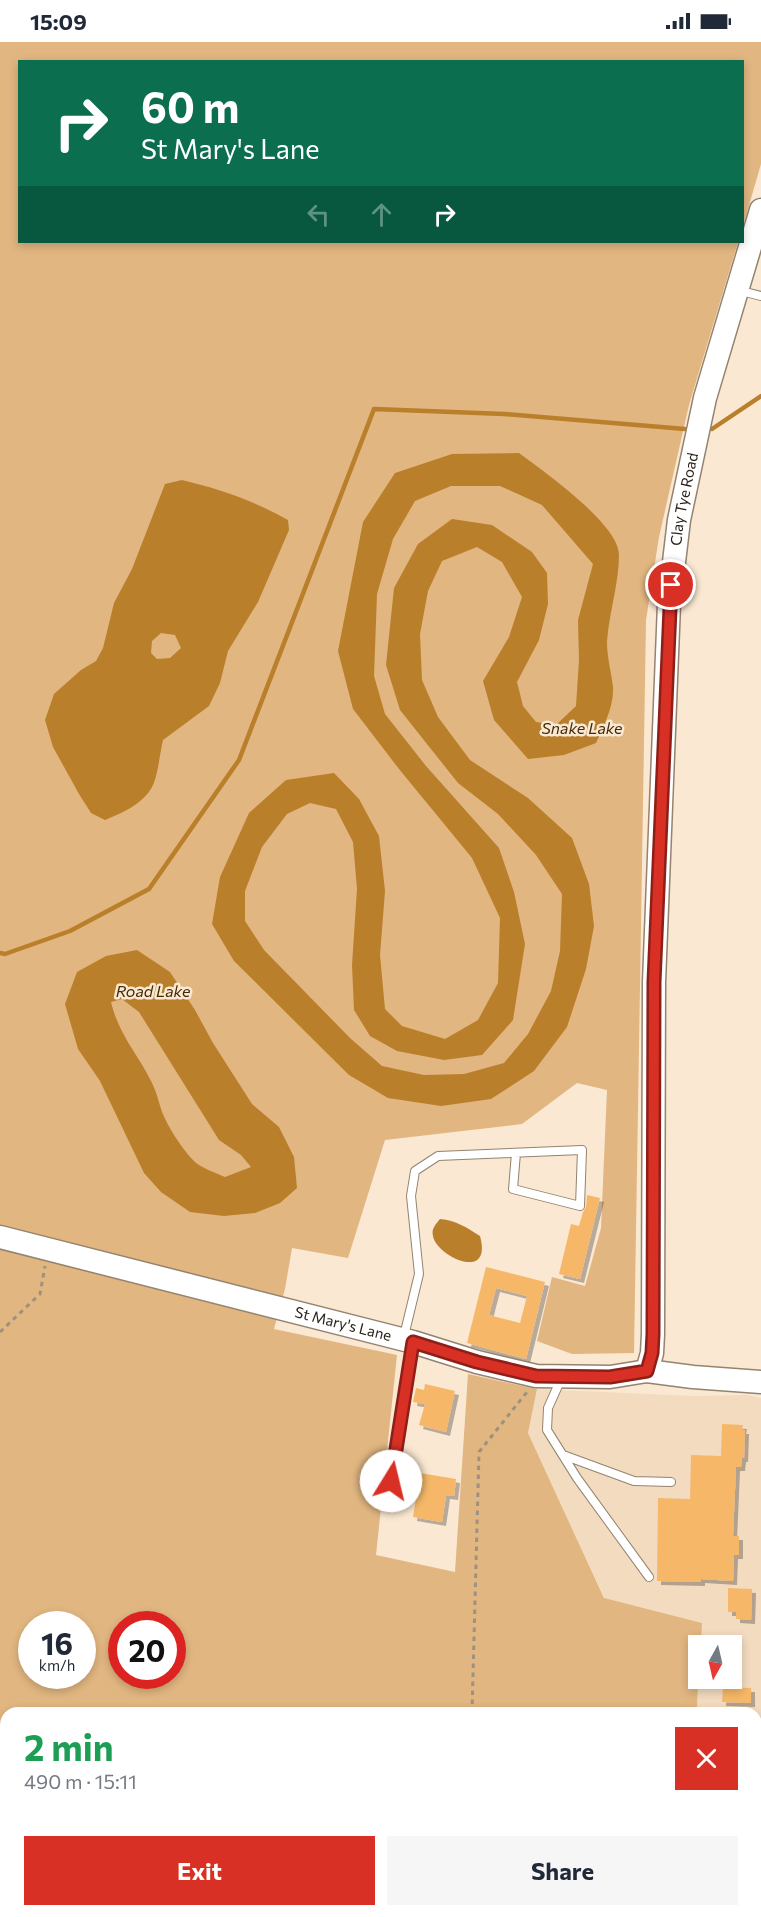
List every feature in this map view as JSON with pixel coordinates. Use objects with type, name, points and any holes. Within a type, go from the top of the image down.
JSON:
[{"type":"main road","name":"Clay Tye Road","points":[[647,1371],[652,1353],[653,1334],[654,982],[669,604],[684,491],[705,398],[761,210]]},
{"type":"main road","name":"St Mary's Lane","points":[[0,1237],[536,1376],[610,1377],[647,1371],[760,1384]]},
{"type":"lane","points":[[737,290],[761,296]]},
{"type":"lane","points":[[388,1504],[408,1341],[419,1274],[411,1196],[415,1171],[438,1156],[582,1150],[579,1206],[513,1189],[516,1153]]},
{"type":"lane","points":[[562,1377],[548,1408],[547,1430],[650,1577]]},
{"type":"lane","points":[[563,1455],[634,1480],[672,1482]]},
{"type":"path","points":[[0,1332],[40,1294],[49,1250]]},
{"type":"path","points":[[471,1707],[479,1452],[527,1392],[536,1376]]},
{"type":"shaded area","points":[[0,42],[761,42],[761,164],[744,223],[744,60],[18,60],[18,243],[738,243],[689,405],[659,537],[646,620],[634,1353],[572,1354],[537,1341],[552,1277],[585,1286],[601,1228],[607,1090],[577,1083],[522,1124],[385,1140],[348,1258],[292,1248],[285,1289],[274,1329],[397,1355],[376,1555],[455,1572],[468,1374],[537,1389],[528,1433],[604,1598],[702,1623],[701,1635],[688,1635],[688,1689],[698,1689],[697,1707],[0,1707]]},
{"type":"shaded area","points":[[537,1389],[694,1396],[747,1395],[761,1398],[761,1707],[697,1707],[698,1689],[742,1689],[742,1635],[701,1635],[702,1623],[605,1599],[528,1433]]},
{"type":"water","name":"Snake Lake","points":[[519,453],[594,514],[616,542],[619,555],[607,642],[613,687],[610,709],[596,743],[564,755],[528,759],[494,720],[483,681],[509,637],[522,597],[502,562],[477,547],[442,561],[428,591],[420,634],[422,680],[438,717],[470,760],[528,798],[572,838],[589,884],[594,926],[586,969],[567,1027],[534,1071],[491,1099],[441,1106],[388,1098],[349,1075],[234,961],[212,924],[220,877],[249,813],[286,780],[334,773],[359,799],[379,836],[385,891],[380,955],[385,1009],[402,1026],[445,1039],[478,1020],[498,983],[500,918],[472,858],[353,709],[338,651],[363,522],[395,473],[452,454]],"holes":[[[451,486],[500,486],[542,505],[593,564],[578,620],[579,660],[576,706],[556,725],[536,722],[523,706],[517,682],[539,640],[548,604],[547,573],[532,552],[492,525],[452,519],[418,544],[394,588],[386,665],[400,710],[458,783],[498,814],[536,855],[562,894],[560,951],[551,991],[528,1034],[504,1063],[464,1074],[424,1075],[382,1066],[350,1038],[264,950],[245,921],[245,891],[262,847],[287,814],[310,803],[336,809],[353,842],[357,889],[352,965],[354,1010],[370,1036],[397,1051],[444,1060],[482,1055],[513,1020],[525,944],[514,892],[499,848],[426,766],[385,714],[374,676],[377,594],[393,539],[415,501]]]},
{"type":"water","points":[[182,480],[237,496],[288,520],[289,530],[258,602],[228,651],[220,683],[209,706],[163,740],[154,782],[148,793],[138,803],[105,820],[91,813],[79,794],[53,747],[45,720],[54,694],[81,670],[96,661],[103,648],[114,603],[132,569],[165,484]],"holes":[[[161,633],[175,635],[181,648],[170,658],[157,659],[151,653],[152,641]]]},
{"type":"water","name":"Road Lake","points":[[137,950],[170,972],[252,1104],[279,1127],[294,1157],[297,1188],[280,1203],[255,1213],[224,1216],[190,1212],[161,1192],[144,1173],[100,1081],[78,1049],[65,1004],[77,972],[106,956]],"holes":[[[122,999],[139,1012],[219,1140],[241,1155],[251,1167],[225,1177],[195,1162],[179,1143],[162,1112],[148,1074],[119,1025],[111,1002]]]},
{"type":"water","points":[[440,1219],[466,1227],[480,1236],[482,1250],[479,1259],[472,1262],[462,1261],[443,1251],[436,1244],[433,1231]]},
{"type":"building","points":[[587,1195],[600,1198],[580,1279],[559,1274],[571,1224],[579,1226],[586,1207]]},
{"type":"building","points":[[486,1267],[545,1282],[526,1359],[467,1343]],"holes":[[[496,1288],[527,1296],[520,1323],[489,1315]]]},
{"type":"building","points":[[425,1384],[455,1391],[446,1432],[419,1425],[425,1404],[413,1402],[416,1388],[424,1390]]},
{"type":"building","points":[[722,1424],[743,1425],[742,1430],[745,1430],[744,1458],[742,1458],[741,1467],[736,1467],[733,1536],[739,1536],[739,1555],[734,1555],[733,1581],[701,1579],[701,1582],[657,1581],[658,1498],[690,1499],[691,1455],[721,1456]]},
{"type":"building","points":[[420,1473],[456,1479],[454,1496],[446,1495],[442,1522],[413,1517]]},
{"type":"building","points":[[728,1588],[752,1589],[751,1620],[736,1619],[736,1612],[728,1612]]},
{"type":"building","points":[[751,1688],[751,1703],[722,1702],[723,1689]]},
{"type":"waterway","points":[[712,429],[761,396]]},
{"type":"waterway","points":[[0,953],[5,954],[70,931],[149,889],[239,760],[374,409],[504,414],[685,429]]},
{"type":"route","points":[[391,1481],[413,1342],[477,1362],[536,1376],[610,1377],[647,1371],[652,1353],[653,1334],[654,982],[671,585]]}]
